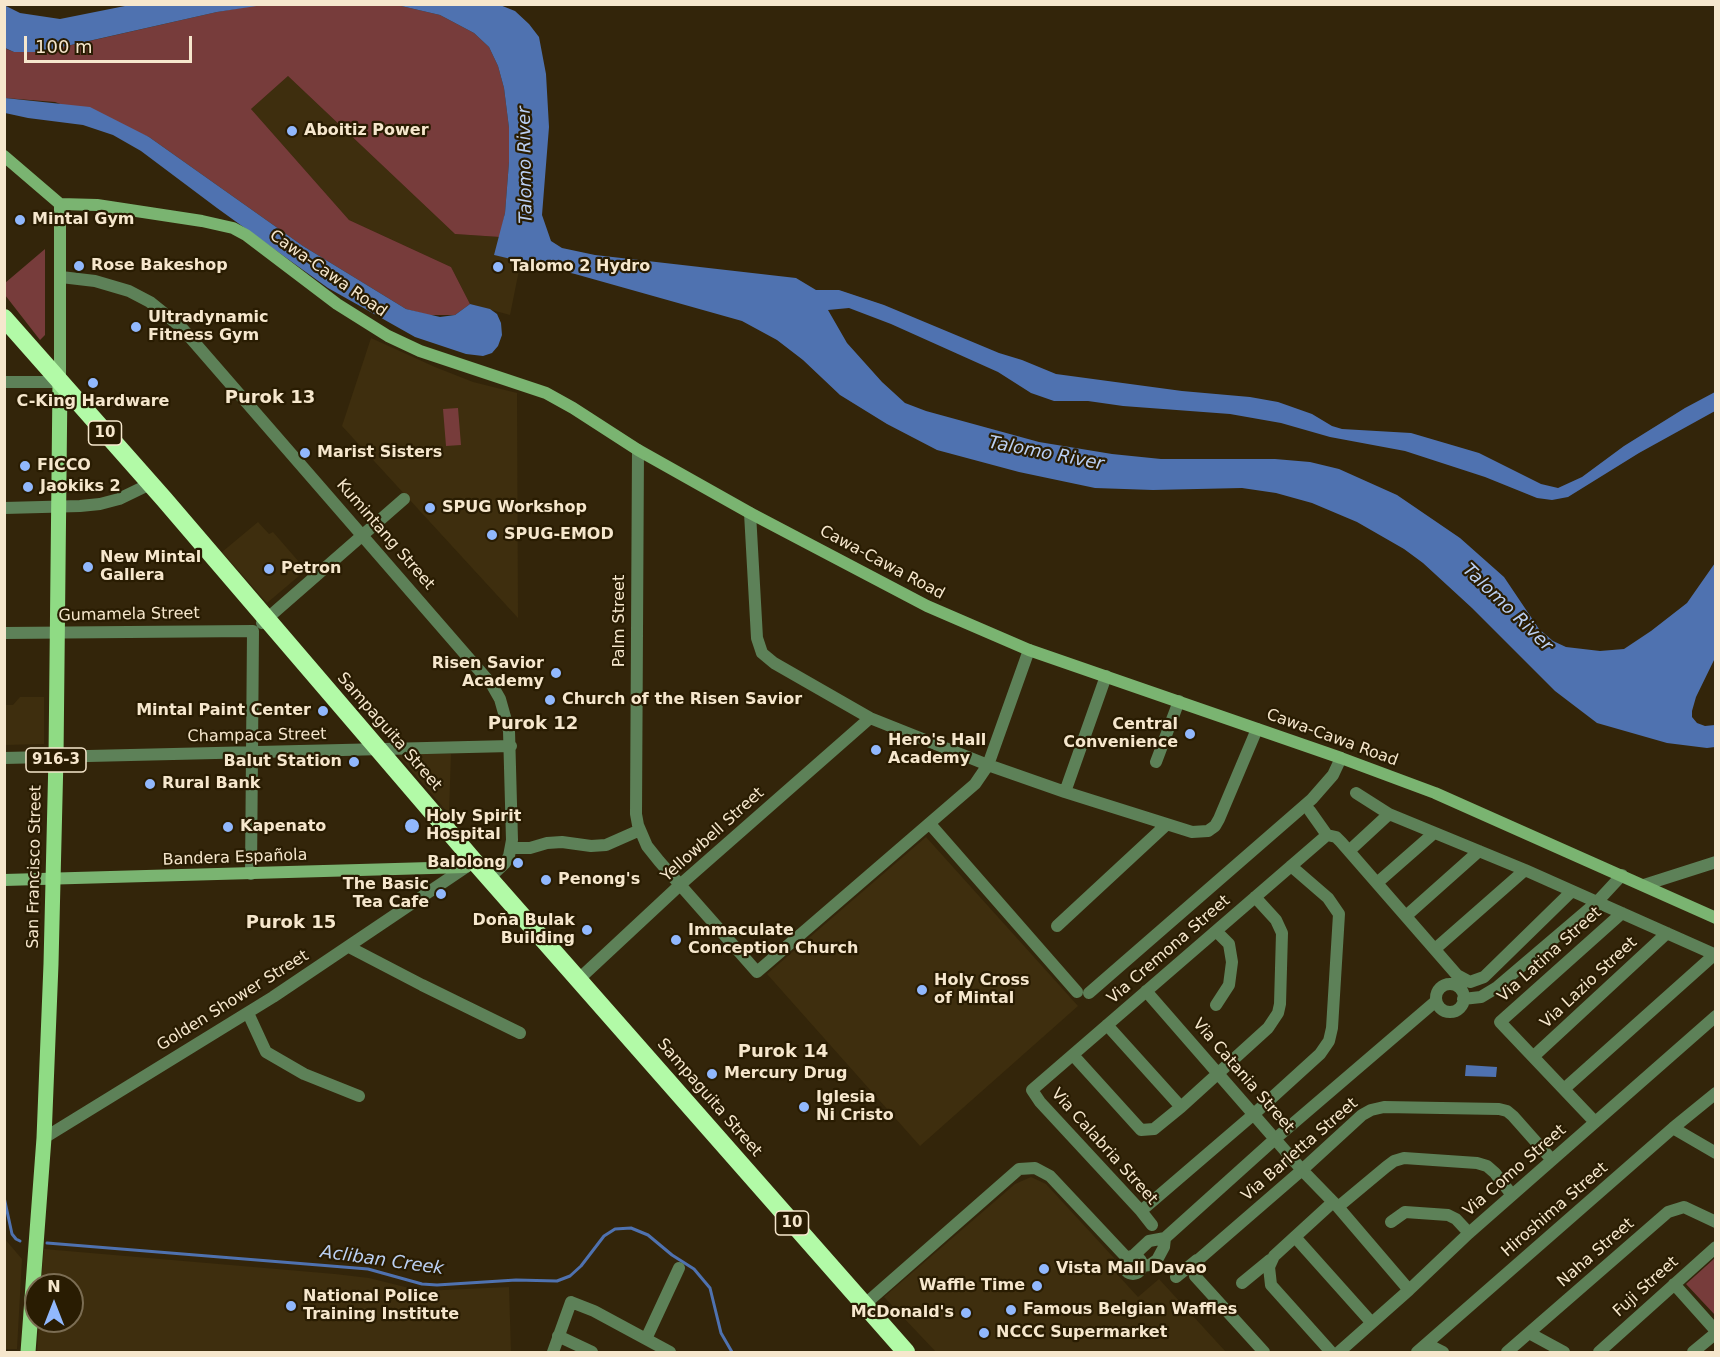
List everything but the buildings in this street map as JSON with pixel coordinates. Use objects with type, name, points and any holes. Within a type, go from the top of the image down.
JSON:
[{"type":"highway","name":"Sampaguita Street","points":[[4,318],[150,484],[259,625],[378,750],[470,864],[489,878],[864,1305]]},
{"type":"highway","name":"10","points":[[864,1305],[906,1353]]},
{"type":"main road","name":"San Francisco Street","points":[[28,1353],[44,1138],[53,879],[60,382]]},
{"type":"street","points":[[4,156],[60,204],[61,277],[60,382],[4,382]]},
{"type":"street","name":"Cawa-Cawa Road","points":[[60,204],[97,205],[233,228],[246,235],[337,304],[388,336],[420,351],[546,393],[638,450],[750,513],[927,606],[1029,650],[1435,793],[1716,918]]},
{"type":"street","name":"Kumintang Street","points":[[61,277],[94,281],[129,291],[150,302],[181,327],[492,685],[506,715],[511,746],[512,848]]},
{"type":"street","name":"Palm Street","points":[[638,450],[636,814],[640,830],[653,853],[757,972],[930,824]]},
{"type":"street","points":[[4,508],[100,504],[119,499],[150,484]]},
{"type":"street","points":[[251,874],[252,753],[259,625],[404,499]]},
{"type":"street","points":[[750,513],[757,638],[762,652],[774,663],[870,718],[988,765],[1065,792],[1185,831],[1200,832],[1208,831],[1215,826],[1223,812],[1257,729]]},
{"type":"street","name":"Gumamela Street","points":[[4,633],[259,625]]},
{"type":"street","points":[[1029,650],[988,765],[975,784],[930,824],[1083,992],[1312,799],[1334,775],[1341,758]]},
{"type":"street","points":[[1065,792],[1106,676]]},
{"type":"street","points":[[1156,762],[1179,701]]},
{"type":"street","name":"Yellowbell Street","points":[[579,979],[681,884],[870,718]]},
{"type":"street","name":"Champaca Street","points":[[4,758],[511,746]]},
{"type":"street","points":[[1356,793],[1389,814],[1525,870],[1715,955],[1564,1089]]},
{"type":"street","points":[[1310,811],[1327,835],[1336,837],[1349,850],[1458,975],[1470,982],[1484,978],[1572,891]]},
{"type":"street","points":[[1349,850],[1389,814]]},
{"type":"street","points":[[1057,926],[1166,825]]},
{"type":"street","points":[[489,878],[505,863],[512,848],[530,849],[547,843],[562,842],[591,846],[606,845],[640,830]]},
{"type":"street","points":[[1377,883],[1434,833]]},
{"type":"street","name":"Via Cremona Street","points":[[1032,1090],[1327,835]]},
{"type":"street","points":[[1406,916],[1479,851]]},
{"type":"street","points":[[1644,885],[1716,862]]},
{"type":"street","name":"Bandera Española","points":[[4,880],[251,874],[470,864]]},
{"type":"street","name":"Golden Shower Street","points":[[44,1138],[248,1013],[470,864]]},
{"type":"street","points":[[1141,1211],[1254,1114],[1320,1054],[1329,1041],[1332,1028],[1340,915],[1328,898],[1291,866]]},
{"type":"street","points":[[1435,949],[1525,870]]},
{"type":"street","points":[[1463,999],[1481,997],[1496,988],[1597,902],[1622,875]]},
{"type":"street","points":[[1073,1055],[1141,1130],[1154,1129],[1181,1107],[1268,1028],[1278,1013],[1283,942],[1281,928],[1255,897]]},
{"type":"street","name":"Via Latina Street","points":[[1534,1056],[1500,1022],[1622,913]]},
{"type":"street","points":[[1216,931],[1228,944],[1232,962],[1228,985],[1216,1005]]},
{"type":"street","name":"Via Lazio Street","points":[[1534,1056],[1667,933]]},
{"type":"street","points":[[349,947],[520,1032]]},
{"type":"street","points":[[1134,1260],[1149,1241],[1165,1238],[1275,1139],[1436,1002],[1438,990],[1448,984],[1459,988],[1463,999],[1460,1007],[1452,1012],[1441,1009],[1436,1002]]},
{"type":"street","name":"Via Catania Street","points":[[1146,992],[1220,1073],[1302,1170],[1336,1204],[1409,1290]]},
{"type":"street","points":[[248,1013],[267,1052],[304,1074],[359,1096]]},
{"type":"street","name":"Via Como Street","points":[[1339,1353],[1469,1233],[1716,1016]]},
{"type":"street","points":[[1107,1025],[1181,1107]]},
{"type":"street","points":[[1534,1056],[1595,1122]]},
{"type":"street","name":"Via Calabria Street","points":[[1032,1090],[1040,1102],[1152,1225]]},
{"type":"street","name":"Hiroshima Street","points":[[1417,1353],[1673,1128],[1716,1093]]},
{"type":"street","name":"Via Barletta Street","points":[[1176,1277],[1302,1170],[1362,1115],[1371,1110],[1384,1107],[1508,1111],[1552,1160]]},
{"type":"street","points":[[1673,1128],[1716,1153]]},
{"type":"street","points":[[1242,1283],[1336,1204],[1394,1161],[1404,1158],[1477,1163],[1487,1166],[1495,1173],[1512,1195]]},
{"type":"street","points":[[864,1305],[1019,1169],[1035,1168],[1050,1176],[1134,1260],[1150,1265],[1162,1253],[1165,1238]]},
{"type":"street","name":"Naha Street","points":[[1507,1353],[1668,1212],[1684,1207],[1716,1222]]},
{"type":"street","points":[[1391,1222],[1405,1212],[1448,1215],[1456,1219],[1469,1233]]},
{"type":"street","points":[[1295,1237],[1371,1322]]},
{"type":"street","name":"Fuji Street","points":[[1599,1353],[1716,1247]]},
{"type":"street","points":[[1201,1257],[1194,1270],[1196,1276],[1264,1353]]},
{"type":"street","points":[[1270,1260],[1271,1285],[1331,1353]]},
{"type":"street","points":[[646,1339],[679,1268]]},
{"type":"street","points":[[1674,1284],[1716,1332],[1693,1353]]},
{"type":"street","points":[[554,1353],[571,1302],[594,1311],[670,1353]]},
{"type":"street","points":[[1529,1333],[1564,1353]]},
{"type":"street","points":[[558,1336],[592,1353]]},
{"type":"street","points":[[1427,1344],[1443,1353]]},
{"type":"shaded area","points":[[263,4],[397,5],[440,15],[474,33],[489,47],[498,66],[504,88],[509,128],[505,213],[500,237],[455,234],[288,76],[251,109],[349,220],[451,267],[470,304],[455,315],[428,315],[406,309],[303,246],[149,137],[55,102],[5,98],[4,48],[14,52],[41,52],[217,12]]},
{"type":"shaded area","points":[[288,76],[455,234],[500,237],[494,255],[521,260],[510,315],[470,304],[451,267],[349,220],[251,109]]},
{"type":"shaded area","points":[[45,249],[45,335],[40,340],[5,295],[5,283]]},
{"type":"shaded area","points":[[371,338],[473,382],[517,393],[518,618],[342,426]]},
{"type":"shaded area","points":[[458,408],[461,445],[446,446],[443,409]]},
{"type":"shaded area","points":[[258,522],[269,534],[273,532],[306,570],[267,603],[222,552]]},
{"type":"shaded area","points":[[20,697],[44,697],[44,744],[5,745],[5,705],[13,705]]},
{"type":"shaded area","points":[[397,754],[451,754],[449,814]]},
{"type":"shaded area","name":"Holy Cross of Mintal","points":[[926,837],[1078,1006],[920,1146],[767,974]]},
{"type":"shaded area","name":"Vista Mall Davao","points":[[1031,1177],[1046,1184],[1114,1258],[1116,1273],[1138,1297],[1159,1279],[1226,1352],[936,1352],[884,1297],[1015,1184]]},
{"type":"shaded area","points":[[4,1238],[22,1259],[17,1349],[5,1349]]},
{"type":"shaded area","name":"National Police Training Institute","points":[[44,1249],[335,1274],[369,1278],[421,1291],[509,1287],[511,1352],[37,1352],[38,1333],[84,1333],[84,1273],[42,1273]]},
{"type":"shaded area","points":[[1715,1258],[1715,1315],[1686,1284]]},
{"type":"water","points":[[4,5],[20,13],[60,19],[130,5],[263,5],[217,12],[40,52],[14,52],[5,48]]},
{"type":"water","name":"Talomo River","points":[[397,5],[500,5],[515,11],[539,37],[546,74],[549,127],[542,215],[551,241],[562,248],[595,255],[796,278],[816,290],[839,290],[884,305],[1056,374],[1278,402],[1312,414],[1342,429],[1411,433],[1479,453],[1541,484],[1558,488],[1582,477],[1624,446],[1715,392],[1715,411],[1639,453],[1568,497],[1552,500],[1537,498],[1485,477],[1405,451],[1330,437],[1281,423],[1230,414],[1088,401],[1054,401],[1031,393],[998,372],[891,324],[849,308],[828,310],[847,343],[882,382],[905,403],[926,411],[1039,442],[1112,454],[1161,459],[1275,459],[1310,462],[1339,469],[1397,495],[1460,538],[1504,577],[1539,629],[1553,641],[1566,647],[1600,651],[1624,649],[1687,603],[1715,563],[1715,658],[1696,697],[1692,717],[1697,723],[1705,726],[1715,725],[1715,747],[1667,743],[1597,723],[1555,691],[1472,608],[1423,563],[1404,549],[1357,522],[1312,503],[1276,493],[1242,488],[1153,490],[1095,488],[1019,472],[937,450],[887,424],[840,395],[803,360],[777,340],[742,321],[575,274],[494,255],[505,213],[509,162],[509,128],[504,88],[498,66],[489,47],[474,33],[440,15]]},
{"type":"water","points":[[5,98],[90,107],[149,137],[303,246],[406,309],[440,317],[455,315],[470,304],[490,309],[497,314],[501,323],[502,335],[498,346],[492,353],[483,356],[466,354],[415,337],[328,288],[141,151],[113,135],[83,125],[5,113]]},
{"type":"water","points":[[1466,1065],[1497,1067],[1496,1077],[1465,1076]]},
{"type":"waterway","name":"Acliban Creek","points":[[4,1111],[4,1126]]},
{"type":"waterway","name":"Acliban Creek","points":[[4,1197],[12,1234],[20,1241]]},
{"type":"waterway","name":"Acliban Creek","points":[[47,1243],[368,1269],[422,1284],[437,1285],[516,1280],[557,1281],[570,1276],[581,1266],[604,1236],[615,1229],[631,1228],[648,1235],[672,1255],[694,1269],[710,1288],[721,1333],[732,1352]]},
{"type":"place","name":"Aboitiz Power","points":[[292,131]]},
{"type":"place","name":"Mintal Gym","points":[[20,220]]},
{"type":"place","name":"Rose Bakeshop","points":[[79,266]]},
{"type":"place","name":"Talomo 2 Hydro","points":[[498,267]]},
{"type":"place","name":"Ultradynamic Fitness Gym","points":[[136,327]]},
{"type":"place","name":"C-King Hardware","points":[[93,383]]},
{"type":"place","name":"Marist Sisters","points":[[305,453]]},
{"type":"place","name":"FICCO","points":[[25,466]]},
{"type":"place","name":"Jaokiks 2","points":[[28,487]]},
{"type":"place","name":"SPUG Workshop","points":[[430,508]]},
{"type":"place","name":"SPUG-EMOD","points":[[492,535]]},
{"type":"place","name":"New Mintal Gallera","points":[[88,567]]},
{"type":"place","name":"Petron","points":[[269,569]]},
{"type":"place","name":"Risen Savior Academy","points":[[556,673]]},
{"type":"place","name":"Church of the Risen Savior","points":[[550,700]]},
{"type":"place","name":"Mintal Paint Center","points":[[323,711]]},
{"type":"place","name":"Central Convenience","points":[[1190,734]]},
{"type":"place","name":"Hero's Hall Academy","points":[[876,750]]},
{"type":"place","name":"Balut Station","points":[[354,762]]},
{"type":"place","name":"Rural Bank","points":[[150,784]]},
{"type":"place","name":"Holy Spirit Hospital","points":[[412,826]]},
{"type":"place","name":"Kapenato","points":[[228,827]]},
{"type":"place","name":"Balolong","points":[[518,863]]},
{"type":"place","name":"Penong's","points":[[546,880]]},
{"type":"place","name":"The Basic Tea Cafe","points":[[441,894]]},
{"type":"place","name":"Doña Bulak Building","points":[[587,930]]},
{"type":"place","name":"Immaculate Conception Church","points":[[676,940]]},
{"type":"place","name":"Holy Cross of Mintal","points":[[922,990]]},
{"type":"place","name":"Mercury Drug","points":[[712,1074]]},
{"type":"place","name":"Iglesia Ni Cristo","points":[[804,1107]]},
{"type":"place","name":"Vista Mall Davao","points":[[1044,1269]]},
{"type":"place","name":"Waffle Time","points":[[1037,1286]]},
{"type":"place","name":"National Police Training Institute","points":[[291,1306]]},
{"type":"place","name":"Famous Belgian Waffles","points":[[1011,1310]]},
{"type":"place","name":"McDonald's","points":[[966,1313]]},
{"type":"place","name":"NCCC Supermarket","points":[[984,1333]]},
{"type":"district","name":"Purok 13","points":[[270,398]]},
{"type":"district","name":"Purok 12","points":[[533,724]]},
{"type":"district","name":"Purok 15","points":[[291,923]]},
{"type":"district","name":"Purok 14","points":[[783,1052]]}]
